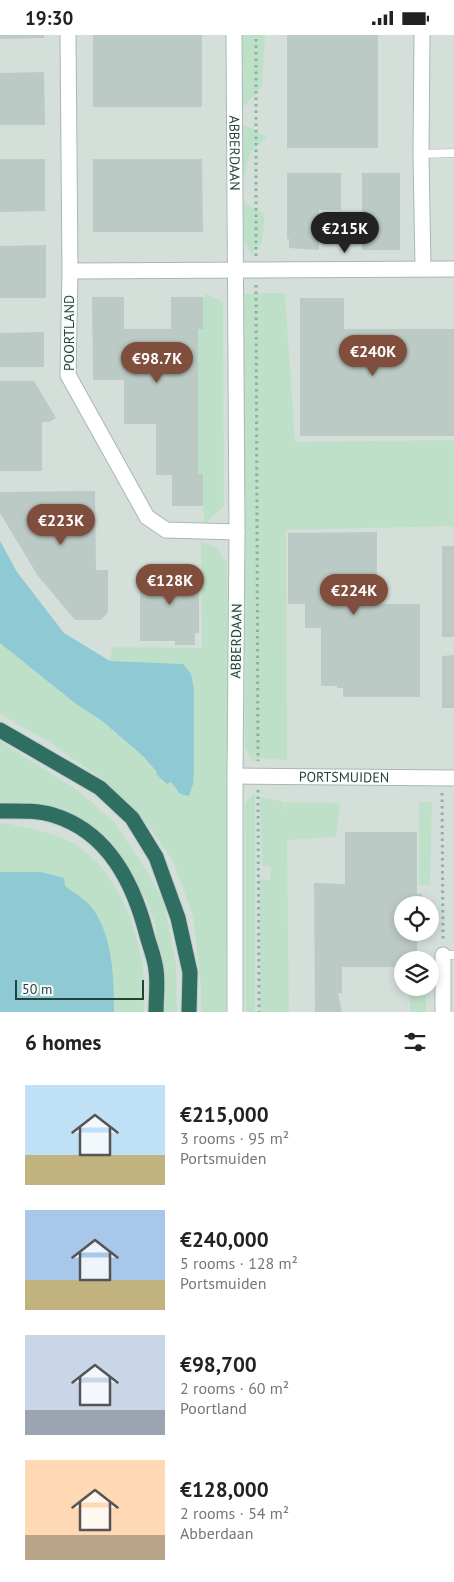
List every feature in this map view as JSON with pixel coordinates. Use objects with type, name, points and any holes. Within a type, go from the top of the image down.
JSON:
[{"type":"highway","points":[[0,730],[100,788],[132,818],[156,857],[178,919],[190,972],[189,1012]]},
{"type":"highway","points":[[0,811],[28,810],[53,815],[75,824],[94,836],[110,853],[123,870],[142,914],[156,970],[156,1012]]},
{"type":"street","name":"POORTLAND","points":[[68,35],[70,271],[68,375],[147,517],[166,529],[237,533]]},
{"type":"street","name":"ABBERDAAN","points":[[234,35],[237,533],[234,776],[235,1012]]},
{"type":"street","points":[[422,35],[421,153],[423,269]]},
{"type":"street","points":[[70,271],[454,269]]},
{"type":"street","name":"PORTSMUIDEN","points":[[234,776],[448,778]]},
{"type":"street","points":[[443,1012],[448,955]]},
{"type":"lane","points":[[421,153],[454,153]]},
{"type":"path","points":[[256,35],[259,1012]]},
{"type":"path","points":[[448,778],[448,955]]},
{"type":"shaded area","points":[[0,35],[454,35],[454,1012],[0,1012]]},
{"type":"green space","points":[[242,35],[265,35],[262,86],[242,108]]},
{"type":"green space","points":[[241,123],[267,137],[251,151],[243,180]]},
{"type":"green space","points":[[243,202],[265,214],[262,242],[252,254],[244,243]]},
{"type":"green space","points":[[205,293],[223,302],[224,506],[204,524],[198,474],[198,329]]},
{"type":"green space","points":[[285,293],[295,442],[454,440],[454,526],[286,530],[287,760],[255,758],[254,763],[245,748],[244,294]]},
{"type":"green space","points":[[201,542],[216,547],[227,563],[228,804],[226,1012],[201,1012],[201,986],[193,916],[173,861],[150,828],[102,779],[46,740],[0,714],[0,643],[76,704],[101,720],[143,756],[157,772],[156,774],[167,783],[170,781],[180,794],[193,784],[194,689],[191,674],[182,664],[110,661],[112,647],[202,648]]},
{"type":"green space","points":[[0,741],[80,792],[114,822],[146,870],[164,903],[176,963],[177,1012],[163,1012],[163,987],[155,924],[146,899],[109,843],[31,805],[0,801]]},
{"type":"green space","points":[[255,792],[255,1012],[246,1012],[245,804]]},
{"type":"green space","points":[[260,797],[285,802],[282,810],[287,802],[340,803],[336,837],[287,840],[289,1012],[260,1012],[260,879],[270,880],[271,867],[262,865]]},
{"type":"green space","points":[[419,802],[432,802],[430,886],[419,885]]},
{"type":"green space","points":[[6,823],[51,834],[76,845],[90,855],[112,881],[128,912],[138,945],[142,962],[144,1012],[0,1012],[0,824]]},
{"type":"green space","points":[[410,996],[426,996],[426,1012],[410,1012]]},
{"type":"water","points":[[0,541],[17,572],[64,633],[110,661],[183,664],[191,674],[194,689],[194,768],[193,784],[189,796],[180,794],[171,782],[167,784],[156,774],[157,772],[143,756],[101,720],[76,704],[0,643]]},
{"type":"water","points":[[0,872],[41,872],[64,878],[65,886],[89,904],[106,935],[113,974],[114,1012],[0,1012]]},
{"type":"building","points":[[0,35],[44,35],[44,38],[0,39]]},
{"type":"building","points":[[93,35],[202,35],[202,107],[93,107]]},
{"type":"building","points":[[287,35],[378,35],[378,148],[287,148]]},
{"type":"building","points":[[44,72],[45,125],[0,125],[0,73]]},
{"type":"building","points":[[0,159],[45,159],[45,211],[0,212]]},
{"type":"building","points":[[93,159],[202,159],[203,232],[93,232]]},
{"type":"building","points":[[287,173],[341,173],[341,210],[319,210],[319,250],[289,248],[289,239],[287,239]]},
{"type":"building","points":[[362,173],[400,173],[400,250],[362,250]]},
{"type":"building","points":[[46,245],[46,298],[0,298],[0,246]]},
{"type":"building","points":[[92,297],[124,297],[124,329],[171,329],[171,297],[203,297],[203,329],[198,329],[198,474],[203,474],[203,506],[172,506],[172,475],[156,475],[156,424],[124,424],[124,380],[93,380]]},
{"type":"building","points":[[300,298],[344,298],[344,329],[454,329],[454,436],[300,436]]},
{"type":"building","points":[[44,332],[44,367],[0,367],[0,333]]},
{"type":"building","points":[[0,381],[34,381],[56,418],[49,422],[42,422],[42,471],[0,471]]},
{"type":"building","points":[[95,491],[96,570],[108,570],[108,612],[101,620],[75,620],[38,576],[0,513],[0,492]]},
{"type":"building","points":[[377,532],[377,604],[420,604],[420,697],[343,697],[343,688],[321,686],[321,628],[305,628],[305,604],[288,604],[288,533]]},
{"type":"building","points":[[442,546],[454,546],[454,637],[442,637]]},
{"type":"building","points":[[174,566],[195,566],[195,574],[199,574],[199,633],[195,633],[195,645],[175,645],[175,641],[140,641],[140,574],[174,574]]},
{"type":"building","points":[[454,655],[454,708],[442,708],[442,656]]},
{"type":"building","points":[[345,832],[417,832],[417,894],[422,894],[422,896],[394,896],[394,941],[417,941],[417,951],[394,951],[394,967],[342,967],[342,993],[338,993],[342,1012],[315,1012],[314,883],[345,884]]}]
